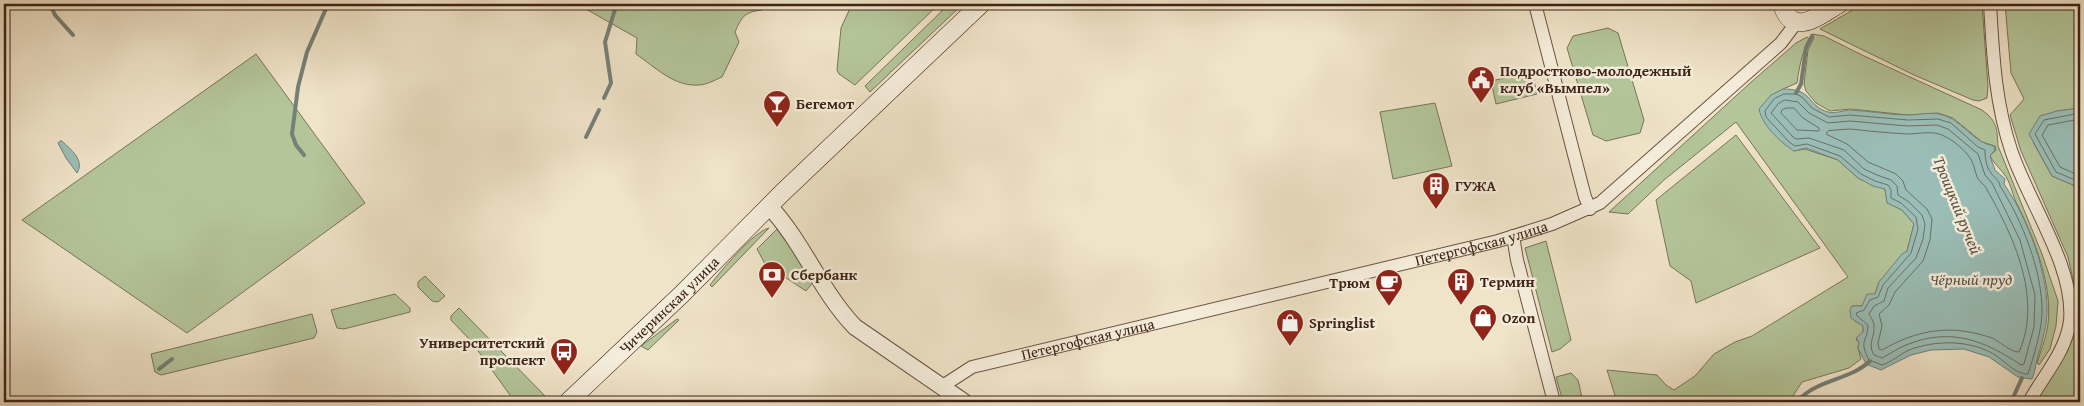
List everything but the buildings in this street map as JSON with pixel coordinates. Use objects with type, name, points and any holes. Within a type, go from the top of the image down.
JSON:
[{"type":"main road","name":"Чичеринская улица","points":[[568,402],[682,294],[769,206],[981,4]]},
{"type":"main road","points":[[1782,4],[1788,16],[1796,22],[1810,20],[1839,4]]},
{"type":"street","points":[[1535,4],[1585,197],[1590,209]]},
{"type":"street","points":[[1990,4],[1996,85],[2003,124],[2012,153],[2063,273],[2070,305],[2068,331],[2062,347],[2029,402]]},
{"type":"street","name":"Петергофская улица","points":[[941,387],[972,367],[1391,268],[1513,236],[1552,224],[1590,209],[1629,178],[1774,49],[1785,38],[1796,22]]},
{"type":"street","points":[[769,206],[785,224],[852,324],[964,402]]},
{"type":"street","points":[[1513,236],[1517,260],[1554,402]]},
{"type":"green space","points":[[577,4],[767,4],[762,10],[745,16],[740,22],[735,32],[739,42],[722,77],[708,83],[690,85],[665,75],[636,54],[637,38]]},
{"type":"green space","points":[[852,4],[939,4],[855,85],[839,74],[837,70],[841,28]]},
{"type":"green space","points":[[949,4],[963,4],[870,92],[865,86]]},
{"type":"green space","points":[[1863,4],[1982,4],[1988,86],[1987,98],[1979,101],[1973,100],[1914,75],[1820,29]]},
{"type":"green space","points":[[2005,4],[2080,4],[2080,108],[2057,111],[2033,142],[2052,176],[2080,188],[2080,402],[2036,402],[2067,352],[2073,337],[2079,306],[2068,257],[2021,151],[2010,115],[2024,99],[2011,73]]},
{"type":"green space","points":[[1608,28],[1618,33],[1644,120],[1640,133],[1606,141],[1593,135],[1567,48],[1573,36]]},
{"type":"green space","points":[[1812,34],[1824,36],[1982,110],[1991,118],[1996,130],[1998,146],[2042,254],[2058,301],[2056,326],[2050,349],[2039,365],[2037,363],[2046,334],[2049,314],[2045,281],[2036,247],[2008,180],[1990,156],[1996,150],[1995,146],[1982,142],[1953,118],[1938,113],[1908,115],[1850,109],[1830,111],[1816,103],[1806,91],[1804,84],[1808,50],[1814,38]]},
{"type":"green space","points":[[1807,37],[1809,39],[1801,61],[1797,83],[1783,89],[1794,151],[1805,149],[1838,160],[1858,178],[1885,189],[1887,202],[1902,210],[1914,224],[1907,251],[1879,282],[1875,294],[1862,306],[1852,306],[1854,320],[1863,326],[1863,332],[1856,340],[1859,342],[1858,348],[1861,359],[1849,368],[1802,382],[1789,402],[1617,402],[1607,370],[1657,375],[1666,385],[1674,390],[1695,376],[1714,354],[1735,342],[1752,336],[1848,277],[1736,122],[1664,180],[1628,214],[1609,212],[1749,84],[1796,43]]},
{"type":"green space","points":[[256,54],[365,203],[187,333],[22,220]]},
{"type":"green space","points":[[1532,72],[1537,94],[1496,104],[1491,81]]},
{"type":"green space","points":[[1435,103],[1452,166],[1393,179],[1380,112]]},
{"type":"green space","points":[[1736,135],[1820,248],[1696,303],[1691,281],[1670,266],[1656,200]]},
{"type":"green space","points":[[769,228],[712,287],[710,285],[746,244],[762,231]]},
{"type":"green space","points":[[777,229],[814,281],[806,291],[765,264],[757,249]]},
{"type":"green space","points":[[1546,241],[1571,340],[1560,349],[1552,352],[1525,248]]},
{"type":"green space","points":[[425,276],[445,296],[438,302],[432,301],[418,287],[418,282]]},
{"type":"green space","points":[[395,294],[410,308],[410,312],[344,329],[337,328],[331,310]]},
{"type":"green space","points":[[459,308],[546,397],[541,402],[515,402],[471,341],[451,320],[451,316]]},
{"type":"green space","points":[[312,314],[317,332],[314,338],[161,375],[155,372],[151,354]]},
{"type":"green space","points":[[677,319],[679,320],[648,350],[641,346]]},
{"type":"green space","points":[[1571,373],[1578,380],[1583,402],[1563,402],[1556,377]]},
{"type":"water","name":"Чёрный пруд","points":[[1783,89],[1805,94],[1821,109],[1828,112],[1851,110],[1901,115],[1931,113],[1947,116],[1979,140],[1994,146],[1995,150],[1990,156],[1995,170],[2005,179],[2004,184],[2021,213],[2035,246],[2047,299],[2047,315],[2043,338],[2032,379],[2018,377],[1989,357],[1964,349],[1931,350],[1911,355],[1881,370],[1866,364],[1858,348],[1859,342],[1856,338],[1863,332],[1863,326],[1851,318],[1850,310],[1852,306],[1862,306],[1867,294],[1875,294],[1879,282],[1902,254],[1907,251],[1914,224],[1902,210],[1887,203],[1885,189],[1873,186],[1858,178],[1838,160],[1806,148],[1794,151],[1778,138],[1764,121],[1759,109],[1771,95]]},
{"type":"water","points":[[2080,108],[2080,146],[2077,150],[2080,153],[2080,188],[2052,176],[2029,134],[2040,116],[2057,111]]},
{"type":"water","points":[[60,141],[76,156],[79,164],[77,173],[58,143]]},
{"type":"waterway","points":[[50,4],[55,15],[73,35]]},
{"type":"waterway","points":[[304,155],[296,145],[292,134],[298,87],[307,52],[328,4]]},
{"type":"waterway","points":[[604,98],[611,83],[605,42],[616,6]]},
{"type":"waterway","name":"Троицкий ручей","points":[[1796,93],[1801,84],[1806,48],[1812,36]]},
{"type":"waterway","points":[[586,137],[599,110]]},
{"type":"waterway","points":[[159,369],[172,359]]},
{"type":"waterway","name":"Троицкий ручей","points":[[1797,402],[1813,389],[1852,373],[1870,361]]},
{"type":"waterway","points":[[2011,402],[2022,378]]},
{"type":"place","name":"Подростково-молодежный клуб «Вымпел»","points":[[1481,104]]},
{"type":"place","name":"Бегемот","points":[[777,128]]},
{"type":"place","name":"ГУЖА","points":[[1436,210]]},
{"type":"place","name":"Сбербанк","points":[[772,299]]},
{"type":"place","name":"Термин","points":[[1461,306]]},
{"type":"place","name":"Трюм","points":[[1389,307]]},
{"type":"place","name":"Ozon","points":[[1483,342]]},
{"type":"place","name":"Springlist","points":[[1290,347]]},
{"type":"place","name":"Университетский проспект","points":[[564,376]]}]
